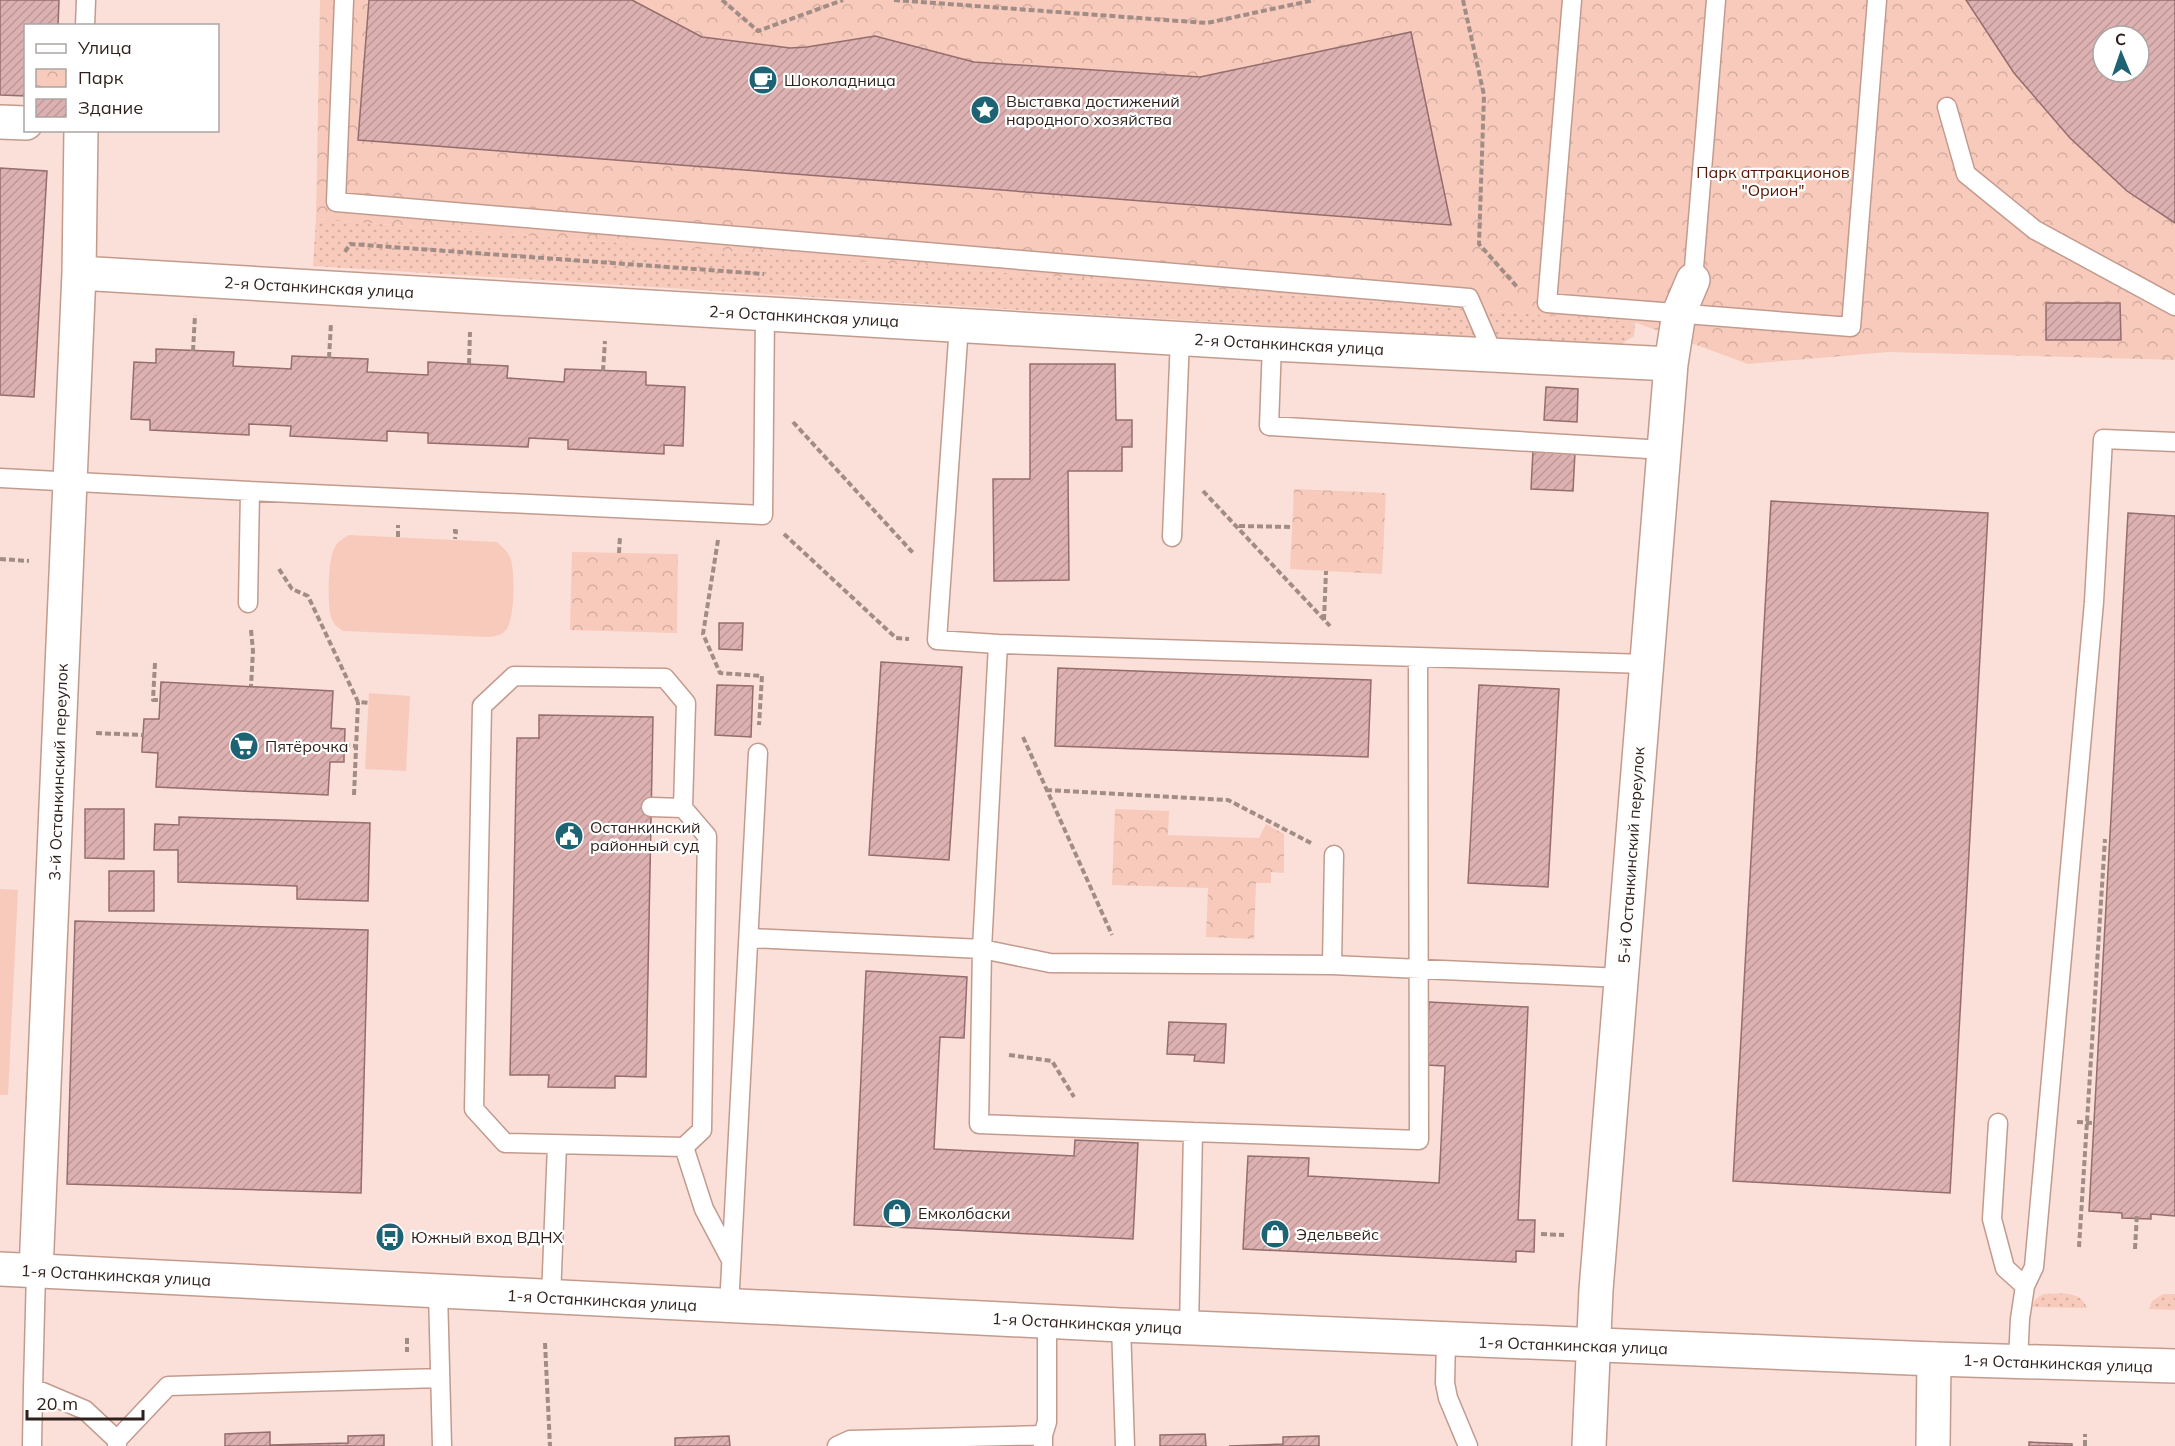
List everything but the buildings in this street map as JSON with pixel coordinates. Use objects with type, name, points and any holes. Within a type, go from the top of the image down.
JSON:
[{"type":"street","points":[[0,122],[24,123]]},
{"type":"street","points":[[79,273],[81,132]]},
{"type":"street","name":"2-я Останкинская улица","points":[[79,273],[1272,344],[1671,364]]},
{"type":"street","name":"3-й Останкинский переулок","points":[[36,1271],[79,273]]},
{"type":"street","name":"5-й Останкинский переулок","points":[[1589,1446],[1593,1346],[1671,364],[1679,313],[1694,280]]},
{"type":"street","name":"1-я Останкинская улица","points":[[0,1269],[551,1298],[1446,1340],[2175,1366]]},
{"type":"street","points":[[1933,1446],[1934,1359]]},
{"type":"lane","points":[[85,24],[86,0]]},
{"type":"lane","points":[[344,0],[336,202],[1469,298],[1494,356]]},
{"type":"lane","points":[[1572,0],[1547,303],[1851,327],[1877,0]]},
{"type":"lane","points":[[1694,280],[1716,0]]},
{"type":"lane","points":[[1947,107],[1966,174],[2034,230],[2175,306]]},
{"type":"lane","points":[[0,478],[763,515],[765,313]]},
{"type":"lane","points":[[959,325],[937,640],[998,644],[1646,664]]},
{"type":"lane","points":[[1172,537],[1180,338]]},
{"type":"lane","points":[[1272,344],[1269,426],[1664,450]]},
{"type":"lane","points":[[2018,1361],[2020,1319],[2025,1286],[2034,1267],[2036,1256],[2094,602],[2103,439],[2175,442]]},
{"type":"lane","points":[[248,603],[250,491]]},
{"type":"lane","points":[[998,644],[982,949],[979,1124],[1419,1140],[1418,657]]},
{"type":"lane","points":[[514,676],[665,678],[686,703],[683,808],[707,836],[702,1130],[684,1147],[557,1145],[505,1143],[474,1109],[482,706],[514,676]]},
{"type":"lane","points":[[729,1306],[758,753]]},
{"type":"lane","points":[[651,807],[683,808]]},
{"type":"lane","points":[[1332,965],[1334,855]]},
{"type":"lane","points":[[750,938],[982,949],[1050,963],[1332,965],[1622,978]]},
{"type":"lane","points":[[1998,1123],[1992,1219],[2005,1268],[2025,1286]]},
{"type":"lane","points":[[1189,1328],[1193,1132]]},
{"type":"lane","points":[[551,1298],[557,1145]]},
{"type":"lane","points":[[684,1147],[704,1209],[732,1260]]},
{"type":"lane","points":[[32,1446],[36,1271]]},
{"type":"lane","points":[[438,1292],[442,1446]]},
{"type":"lane","points":[[837,1446],[850,1440],[1043,1441],[1047,1422],[1047,1321]]},
{"type":"lane","points":[[1121,1325],[1125,1446]]},
{"type":"lane","points":[[1446,1340],[1445,1383],[1448,1398],[1468,1446]]},
{"type":"lane","points":[[33,1388],[85,1410],[117,1443],[168,1386],[440,1378]]},
{"type":"path","points":[[722,0],[758,31],[843,0]]},
{"type":"path","points":[[894,0],[1207,23],[1314,0]]},
{"type":"path","points":[[1463,0],[1484,95],[1479,244],[1530,301],[1547,303]]},
{"type":"path","points":[[193,351],[195,307]]},
{"type":"path","points":[[329,358],[331,315]]},
{"type":"path","points":[[469,364],[471,322]]},
{"type":"path","points":[[603,370],[605,340]]},
{"type":"path","points":[[765,391],[941,583]]},
{"type":"path","points":[[1175,463],[1238,526],[1357,655]]},
{"type":"path","points":[[723,513],[703,634],[720,673],[762,676],[758,753]]},
{"type":"path","points":[[763,515],[896,638],[937,640]]},
{"type":"path","points":[[249,522],[292,589],[308,596],[358,702],[354,795]]},
{"type":"path","points":[[1238,526],[1292,527]]},
{"type":"path","points":[[1324,620],[1326,571]]},
{"type":"path","points":[[248,603],[252,651],[251,686]]},
{"type":"path","points":[[155,663],[153,699],[160,700]]},
{"type":"path","points":[[358,702],[369,703]]},
{"type":"path","points":[[1019,728],[1125,963]]},
{"type":"path","points":[[86,733],[143,735]]},
{"type":"path","points":[[345,745],[356,746]]},
{"type":"path","points":[[1046,790],[1228,800],[1334,855]]},
{"type":"path","points":[[981,1052],[1052,1061],[1094,1128]]},
{"type":"path","points":[[2135,1249],[2137,1214]]},
{"type":"path","points":[[1541,1234],[1566,1235]]},
{"type":"path","points":[[545,1343],[550,1446]]},
{"type":"path","points":[[2085,1434],[2085,1446]]},
{"type":"green space","name":"Парк аттракционов \"Орион\"","points":[[320,0],[2175,0],[2175,360],[1889,352],[1748,364],[1634,322],[316,219]]},
{"type":"green space","points":[[316,219],[1635,322],[1634,336],[1617,347],[313,266]]},
{"type":"green space","points":[[1294,489],[1386,493],[1382,574],[1290,569]]},
{"type":"green space","points":[[349,535],[497,542],[509,555],[512,567],[513,597],[508,626],[501,634],[488,637],[343,631],[331,617],[329,581],[335,547]]},
{"type":"green space","points":[[572,552],[678,554],[677,633],[570,630]]},
{"type":"green space","points":[[369,693],[410,696],[406,771],[365,769]]},
{"type":"green space","points":[[1115,809],[1169,811],[1168,835],[1259,838],[1266,824],[1284,834],[1284,873],[1271,872],[1271,883],[1256,883],[1254,939],[1206,937],[1208,888],[1112,885]]},
{"type":"green space","points":[[0,889],[18,890],[8,1095],[0,1095]]},
{"type":"green space","points":[[2043,1294],[2069,1294],[2080,1298],[2087,1308],[2032,1307],[2035,1300]]},
{"type":"green space","points":[[2163,1294],[2175,1294],[2175,1310],[2149,1309],[2152,1301]]},
{"type":"place","name":"Шоколадница","points":[[763,80]]},
{"type":"place","name":"Выставка достижений народного хозяйства","points":[[985,110]]},
{"type":"place","name":"Пятёрочка","points":[[244,746]]},
{"type":"place","name":"Останкинский районный суд","points":[[569,836]]},
{"type":"place","name":"Емколбаски","points":[[897,1213]]},
{"type":"place","name":"Эдельвейс","points":[[1275,1234]]},
{"type":"place","name":"Южный вход ВДНХ","points":[[390,1237]]}]
